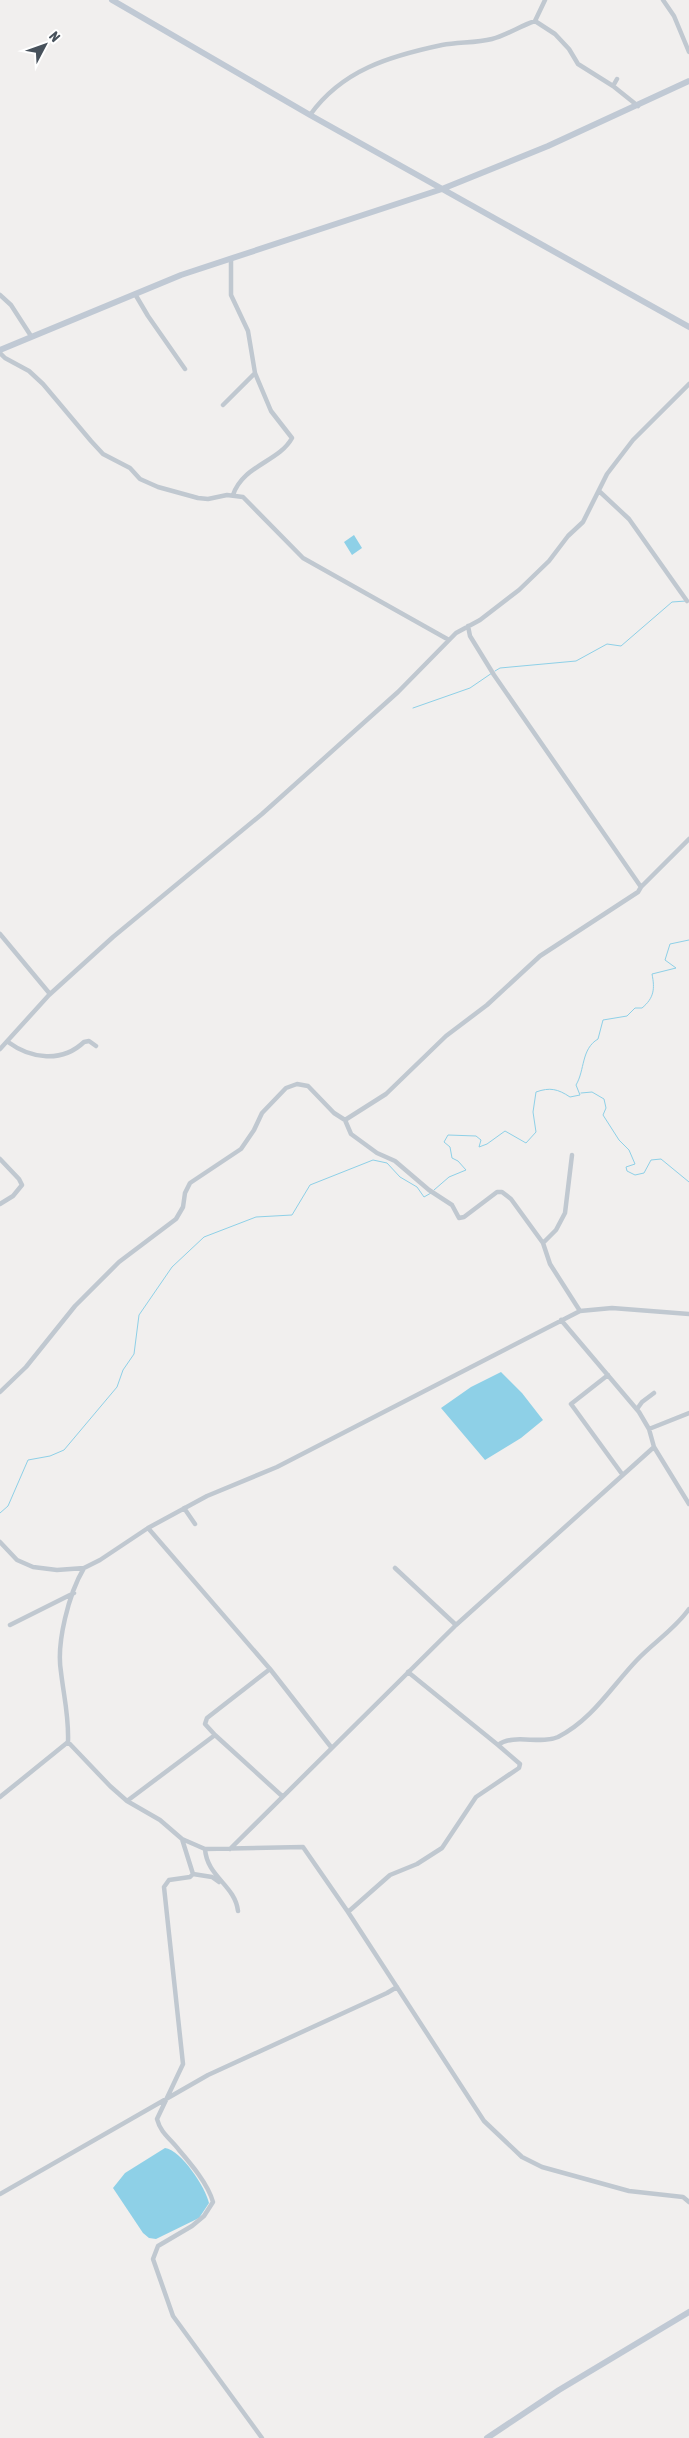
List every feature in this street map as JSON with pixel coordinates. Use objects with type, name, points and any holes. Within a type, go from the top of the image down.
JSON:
[{"type":"street","points":[[112,0],[310,115],[689,327]]},
{"type":"street","points":[[310,115],[320,101],[336,86],[375,64],[443,45],[506,35],[534,21],[545,0]]},
{"type":"street","points":[[663,0],[674,16],[689,52]]},
{"type":"street","points":[[534,21],[554,34],[569,49],[578,64],[613,86],[638,106]]},
{"type":"street","points":[[613,86],[617,79]]},
{"type":"street","points":[[449,640],[303,558],[243,497],[233,495],[198,498],[158,488],[140,479],[130,468],[103,454],[44,384],[29,371],[5,358],[0,351],[31,336],[182,275],[442,189],[548,146],[689,81]]},
{"type":"street","points":[[231,259],[231,295],[248,331],[256,373],[270,411],[292,438],[277,454],[255,467],[236,486],[233,495]]},
{"type":"street","points":[[135,294],[185,369]]},
{"type":"street","points":[[0,295],[11,305],[31,336]]},
{"type":"street","points":[[223,405],[256,373]]},
{"type":"street","points":[[0,1049],[50,994],[113,937],[262,814],[398,692],[456,633],[519,590],[549,561],[568,536],[583,522],[607,474],[633,440],[689,384]]},
{"type":"street","points":[[599,491],[629,519],[687,601]]},
{"type":"street","points":[[468,626],[470,636],[493,673],[640,887]]},
{"type":"street","points":[[345,1120],[386,1094],[446,1036],[487,1006],[540,956],[638,892],[640,887],[689,839]]},
{"type":"street","points":[[0,934],[50,994]]},
{"type":"street","points":[[8,1042],[25,1053],[51,1058],[57,1058],[84,1042],[89,1041],[96,1046]]},
{"type":"street","points":[[0,1392],[26,1368],[74,1306],[119,1262],[176,1219],[183,1207],[185,1193],[190,1182],[240,1149],[254,1130],[262,1113],[286,1088],[297,1084],[308,1086],[334,1113],[345,1120],[351,1134],[377,1153],[396,1161],[434,1194],[452,1205],[459,1218],[464,1217],[496,1193],[502,1192],[511,1199],[544,1243],[550,1264],[580,1311]]},
{"type":"street","points":[[544,1243],[556,1230],[565,1213],[572,1156]]},
{"type":"street","points":[[0,1159],[19,1179],[22,1185],[13,1196],[0,1204]]},
{"type":"street","points":[[0,1542],[17,1560],[33,1567],[57,1570],[84,1568],[100,1560],[148,1528],[207,1496],[277,1467],[580,1311],[612,1308],[689,1314]]},
{"type":"street","points":[[561,1320],[637,1410],[649,1429],[654,1448],[689,1504]]},
{"type":"street","points":[[608,1375],[572,1404],[622,1474]]},
{"type":"street","points":[[637,1410],[642,1402],[654,1393]]},
{"type":"street","points":[[649,1429],[689,1413]]},
{"type":"street","points":[[230,1849],[456,1625],[622,1474],[654,1448]]},
{"type":"street","points":[[184,1508],[196,1524]]},
{"type":"street","points":[[148,1528],[270,1668],[331,1747]]},
{"type":"street","points":[[84,1568],[66,1617],[60,1651],[60,1672],[69,1719],[68,1742],[127,1801],[160,1820],[182,1839],[206,1849],[303,1847],[348,1912],[484,2121],[522,2157],[542,2167],[586,2180],[629,2191],[683,2198],[689,2202]]},
{"type":"street","points":[[395,1568],[456,1625]]},
{"type":"street","points":[[10,1625],[74,1593]]},
{"type":"street","points":[[498,1745],[510,1741],[558,1737],[604,1699],[638,1659],[675,1626],[689,1609]]},
{"type":"street","points":[[270,1668],[207,1718],[205,1724],[282,1796]]},
{"type":"street","points":[[348,1912],[390,1875],[417,1864],[442,1848],[476,1797],[520,1768],[520,1764],[498,1745],[408,1672]]},
{"type":"street","points":[[127,1801],[216,1735]]},
{"type":"street","points":[[0,1797],[68,1742]]},
{"type":"street","points":[[182,1839],[193,1874]]},
{"type":"street","points":[[206,1849],[212,1871],[239,1904],[238,1911]]},
{"type":"street","points":[[227,1887],[212,1877],[193,1874],[190,1877],[169,1880],[164,1887],[183,2064],[157,2118],[164,2136],[178,2148],[204,2185],[213,2202],[204,2216],[192,2226],[158,2246],[153,2259],[173,2316],[262,2438]]},
{"type":"street","points":[[0,2194],[208,2075],[397,1987]]},
{"type":"street","points":[[487,2438],[559,2390],[689,2312]]},
{"type":"water","points":[[354,535],[362,548],[352,555],[344,542]]},
{"type":"water","points":[[501,1372],[522,1393],[543,1420],[521,1438],[485,1460],[441,1408],[471,1387]]},
{"type":"water","points":[[165,2148],[171,2150],[185,2162],[203,2188],[209,2203],[199,2218],[156,2239],[149,2238],[143,2233],[113,2188],[125,2173]]},
{"type":"waterway","points":[[495,671],[500,668],[576,661],[607,644],[621,646],[672,602],[686,601]]},
{"type":"waterway","points":[[413,708],[470,688],[492,673]]},
{"type":"waterway","points":[[434,1190],[449,1177],[466,1170],[458,1161],[452,1158],[450,1147],[444,1142],[448,1135],[476,1136],[481,1140],[479,1147],[487,1144],[505,1131],[526,1143],[536,1132],[533,1112],[536,1092],[550,1089],[562,1092],[570,1097],[580,1095],[576,1085],[586,1054],[598,1039],[603,1020],[627,1016],[635,1008],[642,1008],[649,1001],[653,993],[652,974],[676,968],[665,960],[670,944],[689,940]]},
{"type":"waterway","points":[[581,1093],[592,1092],[604,1099],[606,1108],[603,1115],[619,1140],[629,1150],[635,1164],[626,1167],[627,1171],[635,1175],[644,1173],[651,1160],[661,1159],[689,1182]]},
{"type":"waterway","points":[[0,1513],[8,1506],[28,1460],[50,1456],[64,1450],[117,1387],[123,1370],[134,1354],[139,1315],[172,1267],[204,1237],[256,1217],[292,1215],[310,1185],[373,1160],[387,1163],[400,1177],[417,1187],[424,1197],[431,1193]]}]
